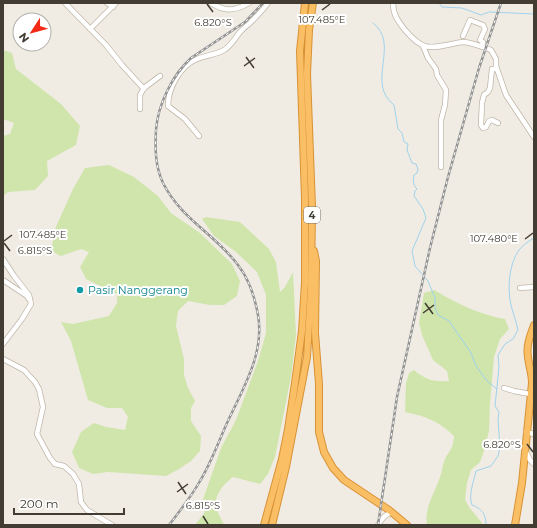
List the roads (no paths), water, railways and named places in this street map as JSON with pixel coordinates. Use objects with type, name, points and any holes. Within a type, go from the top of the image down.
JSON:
[{"type":"highway","name":"4","points":[[264,525],[282,459],[288,429],[302,331],[305,282],[305,198],[300,50],[305,3]]},
{"type":"highway","name":"4","points":[[272,525],[286,467],[307,357],[311,290],[312,207],[307,74],[312,3]]},
{"type":"highway","points":[[311,238],[316,261],[315,333],[319,384],[320,432],[324,452],[332,468],[344,480],[392,512],[407,525]]},
{"type":"highway","points":[[515,525],[522,483],[532,378],[527,351],[534,325]]},
{"type":"street","points":[[64,3],[144,88]]},
{"type":"street","points":[[90,29],[114,5],[107,3]]},
{"type":"street","points":[[211,3],[225,10],[242,7],[249,3]]},
{"type":"street","points":[[199,136],[184,118],[168,106],[170,92],[182,70],[192,62],[204,56],[214,54],[227,48],[240,31],[249,24],[268,3]]},
{"type":"street","points":[[393,3],[394,14],[397,20],[416,42],[423,46],[439,47],[464,42],[491,50],[494,55],[497,69],[508,101],[534,137]]},
{"type":"street","points":[[463,36],[470,20],[483,25],[485,29],[480,40],[483,42],[482,47]]},
{"type":"street","points":[[423,46],[446,90],[445,105],[441,120],[441,167]]},
{"type":"street","points":[[497,69],[492,69],[490,88],[484,95],[481,125],[483,128],[486,127],[489,121],[492,120],[498,122]]},
{"type":"street","points":[[140,109],[140,95],[144,88],[160,76]]},
{"type":"street","points":[[3,259],[29,295],[31,302],[30,308],[3,344]]},
{"type":"street","points":[[3,280],[27,296],[31,302]]},
{"type":"street","points":[[520,288],[534,288]]},
{"type":"street","points":[[3,359],[24,370],[39,389],[43,407],[37,434],[50,458],[55,464],[64,466],[73,474],[79,484],[82,502],[87,510],[112,525]]},
{"type":"street","points":[[504,388],[530,394]]},
{"type":"street","points":[[526,432],[534,434]]},
{"type":"street","points":[[525,450],[530,460],[534,464]]},
{"type":"street","points":[[378,525],[381,519],[392,512]]},
{"type":"waterway","points":[[439,3],[442,7],[462,8],[481,15],[489,12],[534,14]]},
{"type":"waterway","points":[[373,23],[381,32],[384,42],[382,86],[386,96],[394,105],[398,129],[402,133],[404,142],[408,144],[407,150],[412,163],[416,164],[418,169],[417,173],[414,175],[413,181],[417,189],[414,196],[423,209],[426,218],[412,251],[415,266],[428,281],[435,298],[435,308],[438,315],[449,321],[471,353],[476,366],[487,381],[497,389]]},
{"type":"waterway","points":[[486,525],[483,512],[472,505],[471,492],[476,471],[491,466],[498,456],[500,448],[498,420],[499,412],[495,406],[499,367],[498,355],[505,344],[513,339],[518,330],[509,291],[511,269],[519,250],[534,238]]},
{"type":"railway","points":[[169,525],[193,493],[211,460],[251,371],[258,344],[259,329],[258,315],[253,295],[242,270],[229,254],[179,207],[170,196],[160,177],[156,157],[157,120],[167,91],[184,65],[191,58],[245,22],[263,3]]},
{"type":"railway","points":[[378,525],[397,397],[430,248],[448,177],[479,68],[501,3]]},
{"type":"place","name":"Pasir Nanggerang","points":[[80,290]]}]
